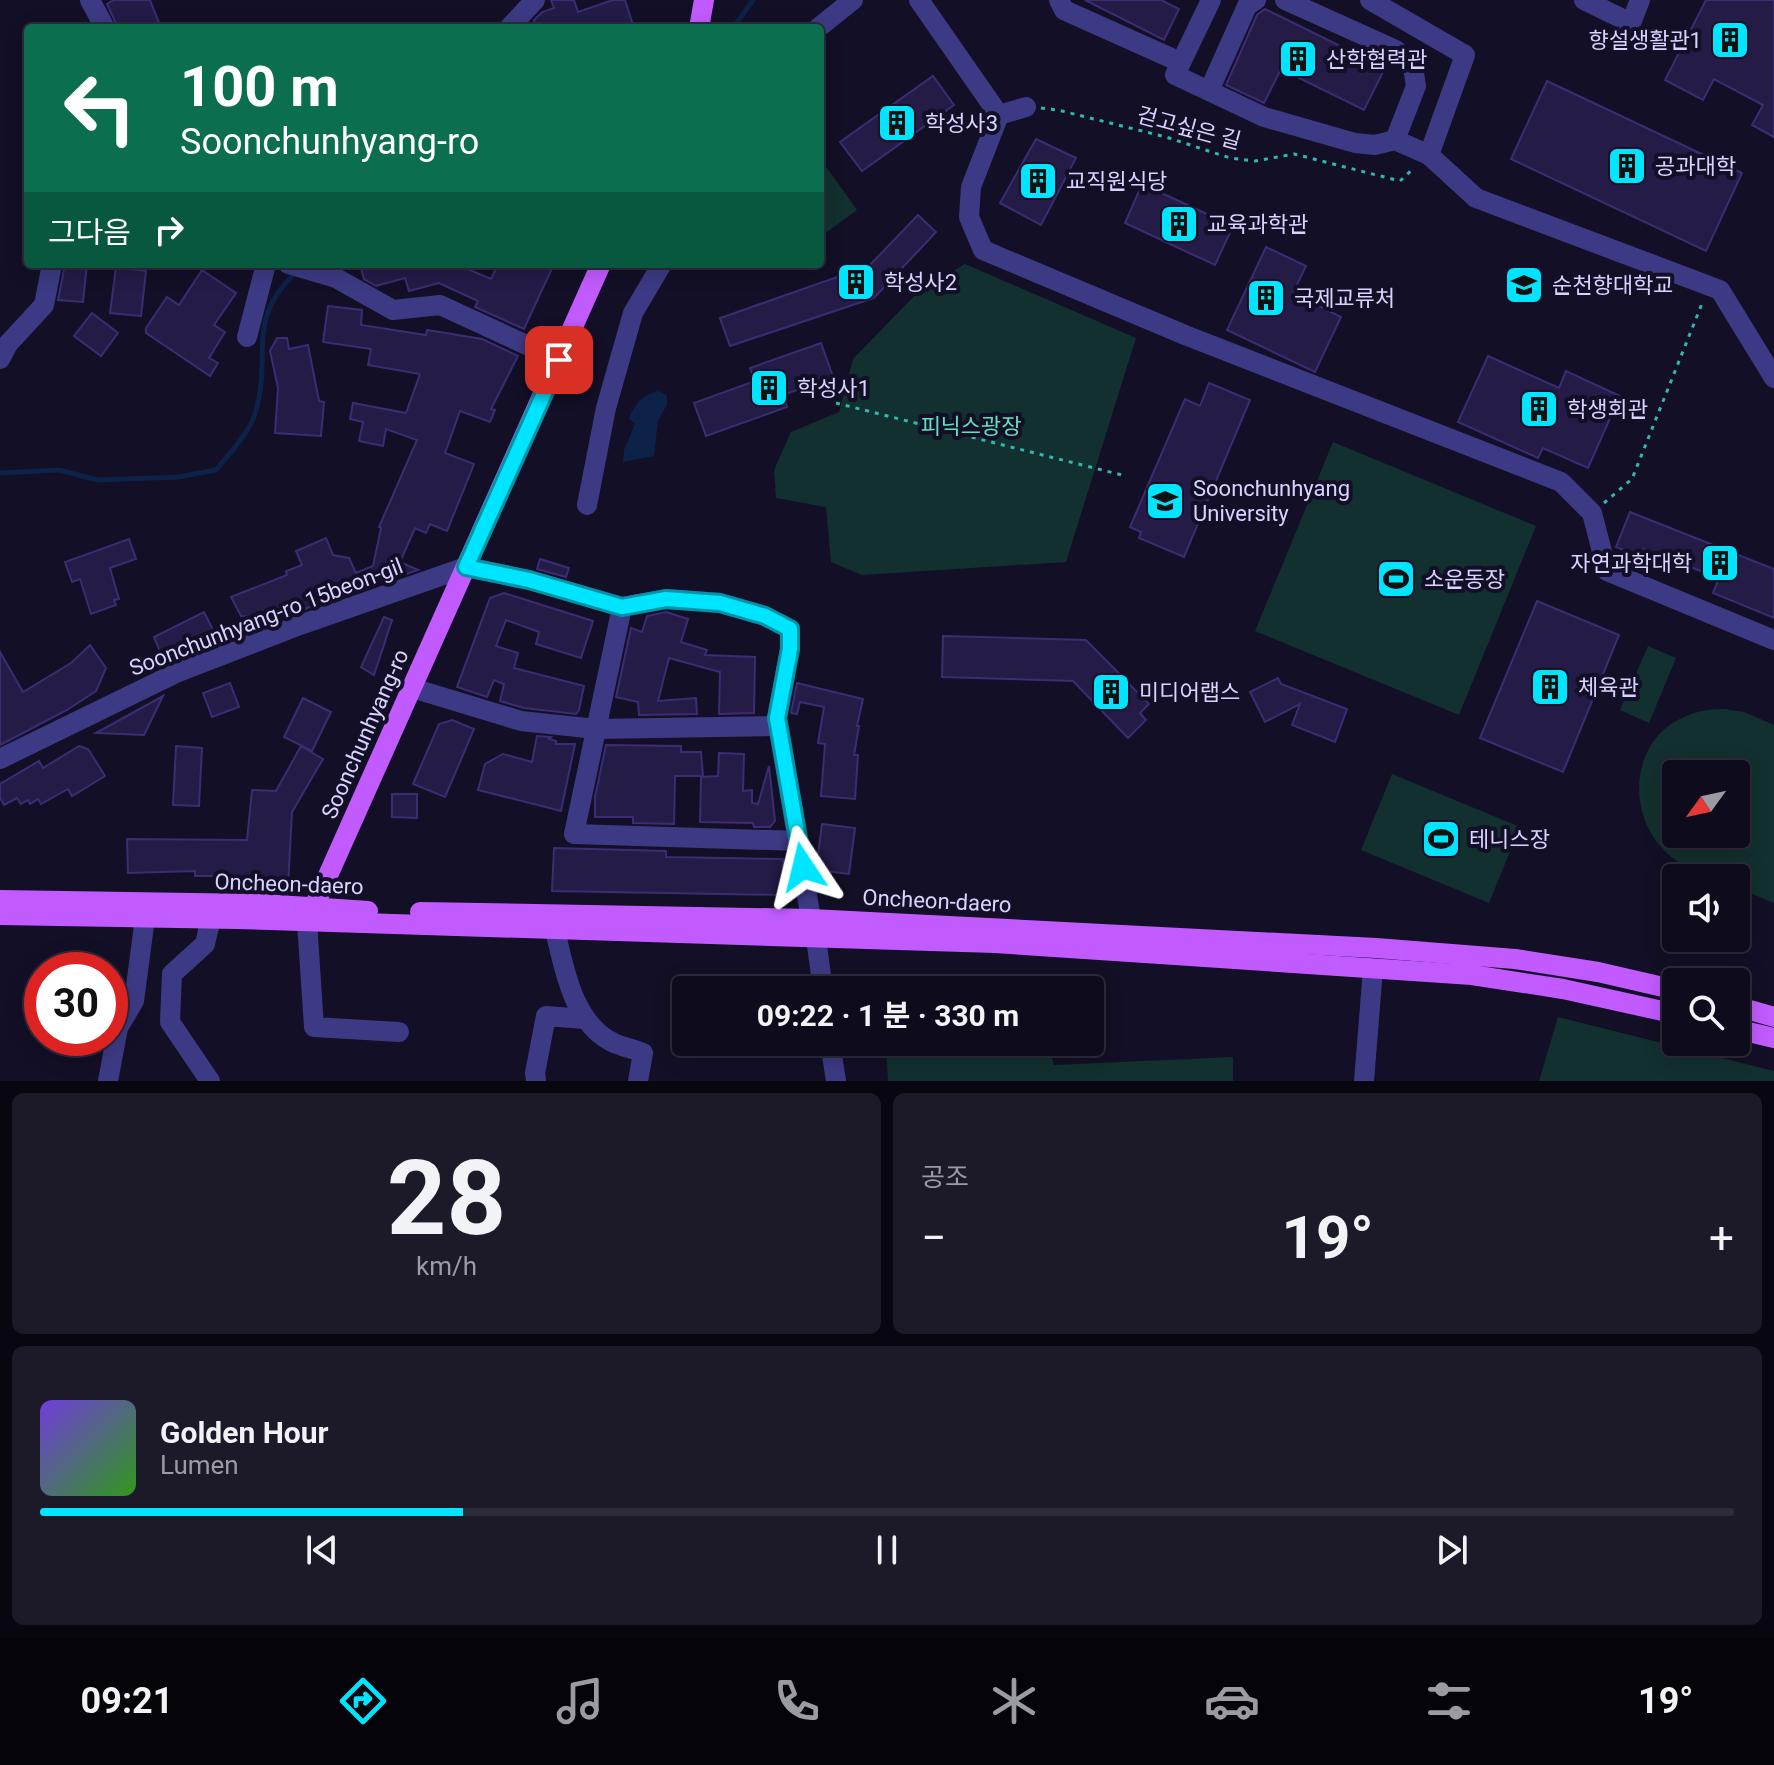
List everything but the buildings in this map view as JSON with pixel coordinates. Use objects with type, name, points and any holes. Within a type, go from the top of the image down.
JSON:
[{"type":"main road","points":[[700,24],[704,0]]},
{"type":"main road","name":"Soonchunhyang-ro","points":[[310,914],[599,268]]},
{"type":"main road","name":"Oncheon-daero","points":[[0,900],[310,914],[555,930],[814,928],[1472,975],[1563,989],[1662,1011]]},
{"type":"main road","name":"Oncheon-daero","points":[[0,915],[211,918],[398,912],[1376,948],[1515,959],[1598,972],[1662,987]]},
{"type":"main road","points":[[1750,1010],[1774,1017]]},
{"type":"main road","points":[[1750,1032],[1774,1038]]},
{"type":"street","points":[[90,0],[103,24]]},
{"type":"street","points":[[513,24],[535,0]]},
{"type":"street","points":[[823,24],[853,0]]},
{"type":"street","points":[[919,0],[999,115]]},
{"type":"street","points":[[1059,0],[1064,10],[1180,62]]},
{"type":"street","points":[[1211,0],[1175,75],[1264,117],[1355,143],[1375,145],[1395,140],[1429,155],[1476,198],[1720,290],[1768,358],[1774,378]]},
{"type":"street","points":[[1209,91],[1247,6],[1256,0]]},
{"type":"street","points":[[1285,0],[1396,50],[1413,67],[1416,86],[1395,140]]},
{"type":"street","points":[[1370,0],[1465,55],[1429,155]]},
{"type":"street","points":[[1584,0],[1631,23],[1640,0]]},
{"type":"street","points":[[999,115],[1026,107]]},
{"type":"street","points":[[999,115],[971,187],[969,217],[983,250],[1185,335],[1561,482],[1592,513],[1607,571],[1774,640]]},
{"type":"street","points":[[0,359],[8,344],[44,305],[51,268]]},
{"type":"street","points":[[247,337],[265,268]]},
{"type":"street","points":[[302,268],[336,278],[393,310],[440,305],[559,360]]},
{"type":"street","points":[[587,505],[606,408],[633,313],[660,268]]},
{"type":"street","points":[[466,567],[529,580],[622,607],[666,599],[720,603],[765,616],[790,629],[790,649],[777,726],[821,976]]},
{"type":"street","name":"Soonchunhyang-ro 15beon-gil","points":[[0,759],[176,673],[300,625],[466,567]]},
{"type":"street","points":[[622,607],[574,834],[799,841]]},
{"type":"street","points":[[412,688],[521,721],[596,729],[777,726]]},
{"type":"street","name":"Oncheon-daero","points":[[310,914],[314,1027],[399,1032]]},
{"type":"street","points":[[108,1081],[118,1028],[134,1001],[145,918]]},
{"type":"street","name":"Oncheon-daero","points":[[210,1081],[170,1022],[172,974],[205,944],[211,918]]},
{"type":"street","points":[[555,930],[565,973],[585,1019],[611,1042],[643,1053],[638,1081]]},
{"type":"street","points":[[1364,1081],[1373,969]]},
{"type":"street","points":[[536,1081],[546,1016],[585,1019]]},
{"type":"street","points":[[832,1056],[836,1081]]},
{"type":"path","name":"걷고싶은 길","points":[[1026,107],[1058,110],[1166,137],[1230,158],[1255,161],[1294,154],[1400,181],[1429,155]]},
{"type":"path","points":[[1592,513],[1632,479],[1710,285]]},
{"type":"path","points":[[836,403],[1122,475]]},
{"type":"green space","points":[[824,164],[857,210],[824,234]]},
{"type":"green space","name":"피닉스광장","points":[[965,264],[1136,338],[1066,562],[862,575],[831,562],[826,507],[776,498],[774,470],[791,432],[839,412],[853,359],[918,292]]},
{"type":"green space","name":"소운동장","points":[[1333,442],[1536,526],[1459,715],[1255,631]]},
{"type":"green space","points":[[1648,646],[1676,658],[1649,723],[1620,710]]},
{"type":"green space","points":[[1724,709],[1744,712],[1774,725],[1774,903],[1750,893],[1750,864],[1684,864],[1663,848],[1750,848],[1750,760],[1662,760],[1662,846],[1647,825],[1639,794],[1643,762],[1658,735],[1685,716]]},
{"type":"green space","name":"테니스장","points":[[1392,774],[1520,827],[1489,903],[1361,850]]},
{"type":"green space","points":[[1558,1017],[1662,1043],[1662,1056],[1714,1056],[1774,1071],[1774,1081],[1539,1081]]},
{"type":"green space","points":[[887,1056],[1051,1056],[1054,1065],[1233,1057],[1233,1081],[888,1081]]},
{"type":"water","points":[[659,391],[667,395],[667,405],[658,420],[654,456],[623,462],[624,450],[635,424],[629,419],[631,413],[644,397]]},
{"type":"waterway","points":[[736,24],[753,0]]},
{"type":"waterway","points":[[0,473],[59,470],[98,480],[178,477],[216,470],[251,424],[261,388],[265,322],[270,306],[295,273]]},
{"type":"place","name":"향설생활관1","points":[[1730,40]]},
{"type":"place","name":"산학협력관","points":[[1298,59]]},
{"type":"place","name":"학성사3","points":[[897,123]]},
{"type":"place","name":"공과대학","points":[[1627,166]]},
{"type":"place","name":"교직원식당","points":[[1038,181]]},
{"type":"place","name":"교육과학관","points":[[1179,224]]},
{"type":"place","name":"학성사2","points":[[856,282]]},
{"type":"place","name":"순천향대학교","points":[[1524,285]]},
{"type":"place","name":"국제교류처","points":[[1266,298]]},
{"type":"place","name":"학성사1","points":[[769,388]]},
{"type":"place","name":"학생회관","points":[[1539,409]]},
{"type":"place","name":"Soonchunhyang University","points":[[1165,501]]},
{"type":"place","name":"자연과학대학","points":[[1720,563]]},
{"type":"place","name":"소운동장","points":[[1396,579]]},
{"type":"place","name":"체육관","points":[[1550,687]]},
{"type":"place","name":"미디어랩스","points":[[1111,692]]},
{"type":"place","name":"테니스장","points":[[1441,839]]},
{"type":"route","points":[[559,360],[466,567],[529,580],[622,607],[666,599],[720,603],[765,616],[790,629],[790,649],[777,718],[803,867]]}]
